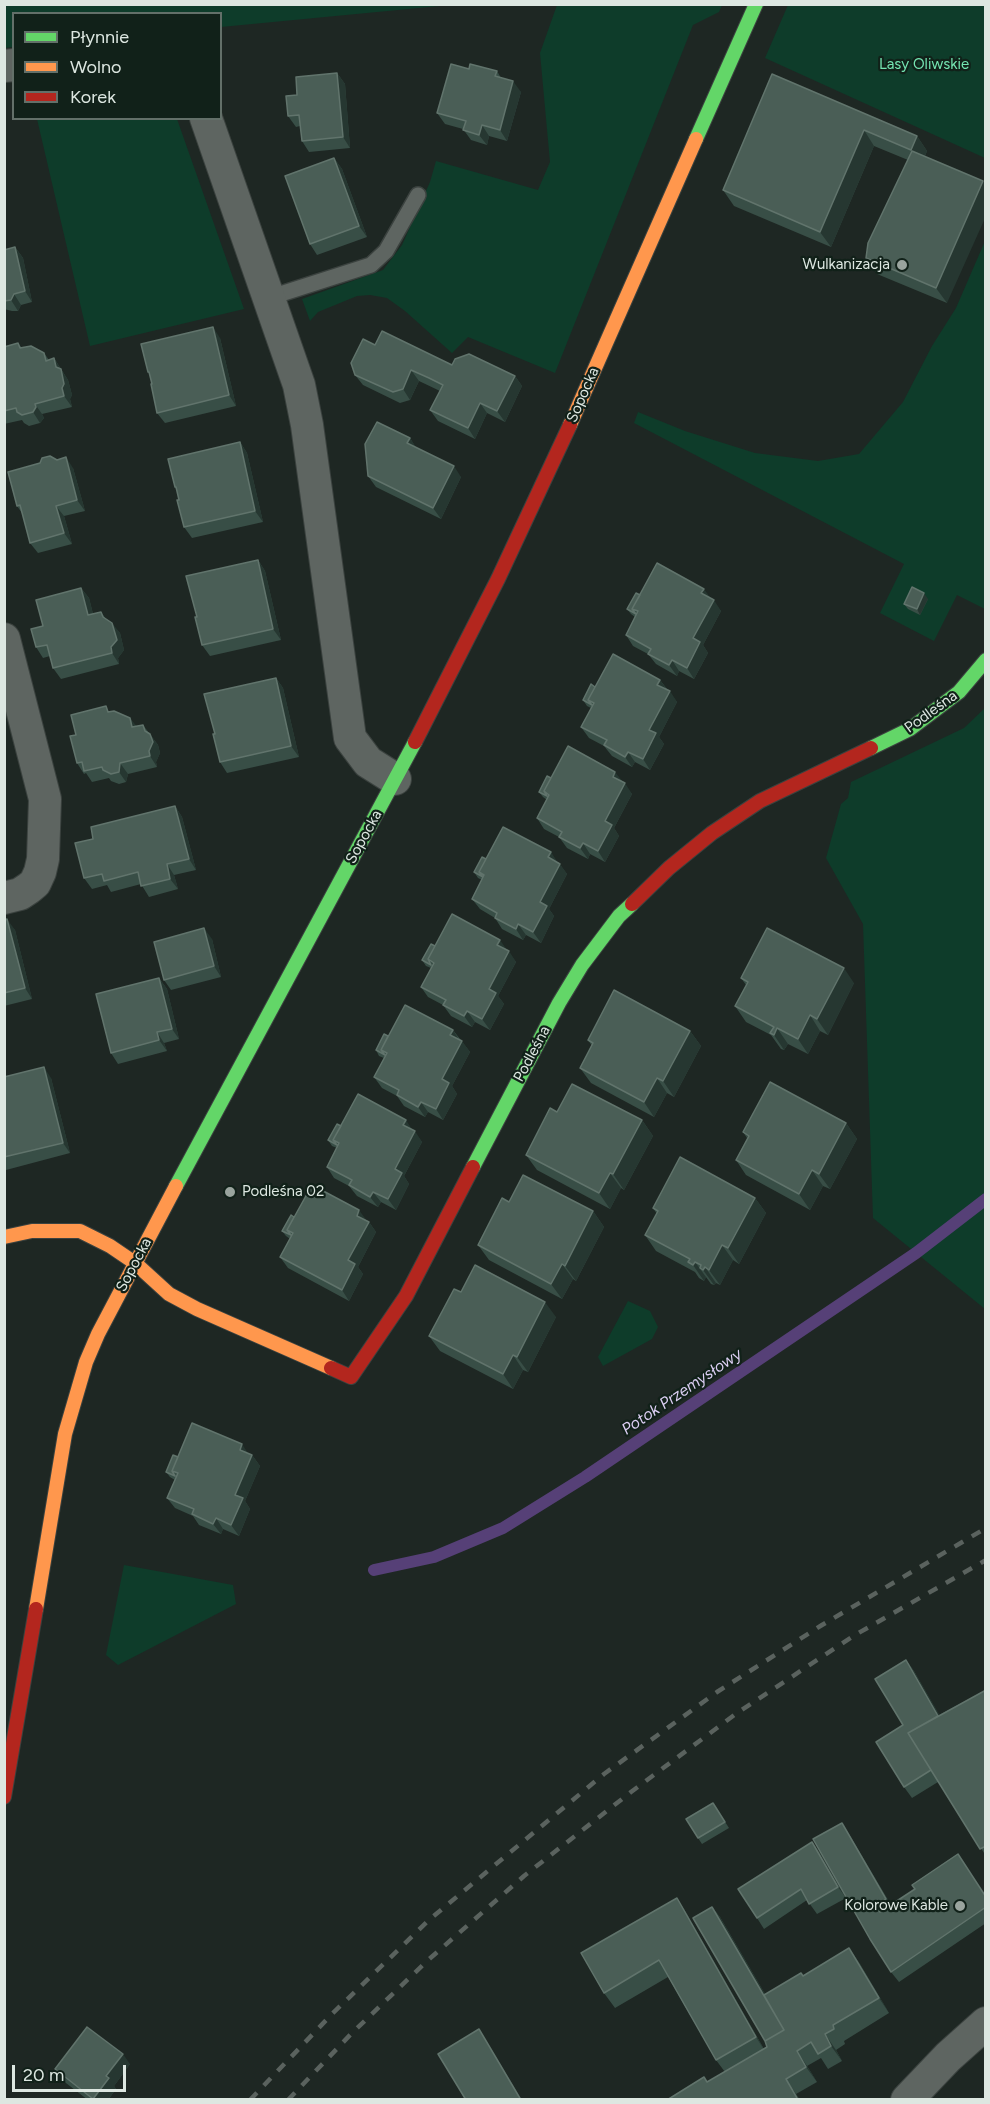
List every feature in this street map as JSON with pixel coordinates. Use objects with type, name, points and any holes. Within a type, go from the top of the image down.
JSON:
[{"type":"main road","name":"Sopocka","points":[[4,1797],[64,1434],[86,1362],[135,1263],[446,684],[539,492],[756,4]]},
{"type":"main road","name":"Podleśna","points":[[135,1263],[169,1294],[197,1309],[351,1377],[406,1296],[559,1003],[582,965],[619,916],[669,868],[712,832],[760,801],[910,729],[959,692],[986,660]]},
{"type":"main road","points":[[4,1236],[33,1231],[80,1232],[110,1246],[135,1263]]},
{"type":"street","points":[[207,120],[299,385],[350,738],[368,762],[395,779]]},
{"type":"street","points":[[4,639],[45,800],[43,859],[40,872],[35,883],[29,888],[20,894],[4,898]]},
{"type":"street","points":[[907,2100],[948,2057],[986,2024]]},
{"type":"lane","points":[[268,298],[371,265],[386,251],[418,195]]},
{"type":"green space","points":[[5,4],[450,4],[222,27],[222,12],[12,12],[12,47],[5,48]]},
{"type":"green space","points":[[557,5],[722,5],[719,12],[693,25],[555,373],[468,337],[452,353],[387,298],[370,295],[357,296],[318,312],[310,321],[302,299],[383,270],[402,245],[430,182],[436,161],[538,190],[550,162],[540,53]]},
{"type":"green space","name":"Lasy Oliwskie","points":[[788,5],[985,5],[985,158],[765,58]]},
{"type":"green space","points":[[37,120],[177,120],[244,309],[90,346]]},
{"type":"green space","points":[[985,241],[985,609],[957,595],[934,641],[880,613],[904,564],[634,423],[638,412],[685,431],[755,453],[818,461],[859,454],[903,402],[932,346],[956,308]]},
{"type":"green space","points":[[985,708],[985,1309],[873,1218],[863,924],[826,858],[841,804],[848,798],[851,782],[964,728]]},
{"type":"green space","points":[[628,1301],[650,1311],[658,1327],[652,1339],[603,1366],[598,1357]]},
{"type":"green space","points":[[124,1565],[233,1585],[236,1604],[118,1665],[106,1655]]},
{"type":"building","points":[[451,64],[469,69],[470,64],[497,71],[495,76],[513,81],[500,130],[482,125],[479,135],[463,130],[466,121],[437,113]]},
{"type":"building","points":[[337,73],[343,137],[302,141],[299,115],[288,116],[286,96],[297,95],[296,77]]},
{"type":"building","points":[[772,74],[917,136],[911,150],[864,130],[820,232],[723,190]]},
{"type":"building","points":[[912,151],[983,181],[936,288],[866,258],[868,243]]},
{"type":"building","points":[[334,158],[359,226],[310,244],[285,176]]},
{"type":"building","points":[[15,247],[25,291],[14,294],[11,300],[4,301],[4,250]]},
{"type":"building","points":[[213,327],[229,395],[157,413],[141,344]]},
{"type":"building","points":[[382,331],[452,365],[455,359],[469,354],[515,376],[497,411],[480,403],[468,428],[430,410],[443,385],[429,378],[411,370],[403,389],[393,392],[355,375],[351,363],[363,339],[375,345]]},
{"type":"building","points":[[18,343],[20,348],[31,346],[44,353],[46,361],[54,358],[56,367],[61,369],[64,384],[62,388],[64,396],[35,404],[33,412],[22,415],[17,412],[16,408],[4,411],[4,347]]},
{"type":"building","points":[[377,422],[410,438],[407,443],[454,466],[433,508],[368,476],[365,444]]},
{"type":"building","points":[[240,442],[255,511],[184,527],[168,459]]},
{"type":"building","points":[[50,456],[57,460],[66,457],[77,500],[56,506],[64,533],[30,543],[8,472],[40,463],[42,458]]},
{"type":"building","points":[[258,560],[273,629],[202,645],[186,576]]},
{"type":"building","points":[[657,563],[704,589],[701,593],[714,600],[693,638],[700,642],[687,668],[672,660],[669,665],[648,654],[651,649],[626,635],[638,611],[632,609]]},
{"type":"building","points":[[912,587],[924,593],[917,609],[904,604]]},
{"type":"building","points":[[81,588],[88,615],[101,612],[103,617],[112,623],[117,640],[111,647],[112,653],[53,668],[47,645],[36,647],[31,629],[43,626],[36,600]]},
{"type":"building","points":[[636,593],[640,595],[632,609],[636,614],[627,609]]},
{"type":"building","points":[[613,654],[660,680],[657,685],[670,691],[649,730],[656,733],[643,759],[628,752],[625,757],[604,745],[607,740],[581,727],[594,703],[588,700]]},
{"type":"building","points":[[276,678],[291,746],[220,762],[204,694]]},
{"type":"building","points":[[591,684],[595,687],[588,700],[592,705],[583,700]]},
{"type":"building","points":[[106,706],[108,712],[114,711],[130,718],[132,727],[143,725],[153,742],[149,751],[150,756],[120,763],[119,772],[111,774],[102,767],[84,771],[82,762],[77,763],[70,736],[76,735],[71,715]]},
{"type":"building","points":[[568,746],[615,772],[613,777],[625,783],[605,821],[612,825],[598,851],[583,843],[580,848],[559,837],[562,832],[537,818],[549,795],[544,791]]},
{"type":"building","points":[[547,776],[551,778],[544,791],[547,796],[539,792]]},
{"type":"building","points":[[175,806],[189,859],[167,864],[170,879],[141,886],[138,872],[104,881],[102,874],[84,878],[75,843],[93,839],[91,827]]},
{"type":"building","points":[[503,827],[551,852],[548,857],[560,864],[540,902],[547,906],[533,932],[518,924],[516,929],[495,918],[497,913],[472,899],[484,875],[479,872]]},
{"type":"building","points":[[482,857],[486,859],[479,872],[483,877],[474,872]]},
{"type":"building","points":[[452,914],[500,940],[497,945],[509,951],[489,989],[496,993],[482,1019],[467,1011],[464,1016],[443,1005],[446,1000],[421,987],[434,963],[428,959]]},
{"type":"building","points":[[7,919],[25,988],[4,993],[4,920]]},
{"type":"building","points":[[204,928],[214,966],[164,980],[154,942]]},
{"type":"building","points":[[767,928],[844,968],[817,1019],[810,1015],[798,1039],[777,1028],[774,1035],[770,1033],[774,1027],[735,1006],[748,982],[741,978]]},
{"type":"building","points":[[431,944],[435,946],[428,959],[431,965],[422,960]]},
{"type":"building","points":[[159,978],[172,1029],[157,1032],[159,1040],[111,1053],[96,994]]},
{"type":"building","points":[[614,990],[690,1031],[663,1081],[657,1078],[644,1102],[580,1068],[593,1043],[588,1040]]},
{"type":"building","points":[[405,1005],[453,1030],[450,1035],[462,1041],[442,1079],[449,1083],[436,1109],[421,1102],[418,1107],[397,1095],[399,1090],[374,1077],[387,1053],[381,1050]]},
{"type":"building","points":[[384,1034],[388,1036],[381,1050],[385,1055],[376,1050]]},
{"type":"building","points":[[44,1067],[63,1143],[4,1157],[4,1077]]},
{"type":"building","points":[[770,1082],[846,1123],[819,1174],[812,1170],[799,1194],[736,1160],[749,1136],[743,1132]]},
{"type":"building","points":[[572,1084],[642,1120],[613,1174],[610,1173],[599,1193],[526,1155],[550,1108],[557,1112]]},
{"type":"building","points":[[358,1094],[406,1120],[403,1125],[415,1131],[395,1169],[402,1173],[388,1199],[373,1192],[370,1197],[349,1185],[352,1180],[327,1167],[339,1143],[333,1140]]},
{"type":"building","points":[[337,1124],[341,1126],[333,1140],[337,1145],[328,1140]]},
{"type":"building","points":[[680,1157],[755,1198],[728,1248],[722,1245],[709,1270],[705,1267],[703,1270],[700,1268],[701,1265],[695,1262],[693,1265],[688,1262],[690,1259],[645,1235],[658,1211],[653,1208]]},
{"type":"building","points":[[523,1175],[593,1211],[565,1266],[562,1264],[551,1284],[478,1245],[502,1198],[509,1202]]},
{"type":"building","points":[[312,1185],[359,1210],[357,1216],[369,1222],[348,1260],[355,1264],[342,1290],[280,1257],[293,1233],[287,1230]]},
{"type":"building","points":[[291,1215],[294,1217],[287,1230],[291,1235],[282,1231]]},
{"type":"building","points":[[475,1265],[545,1302],[517,1357],[513,1355],[503,1374],[429,1336],[454,1289],[461,1292]]},
{"type":"building","points":[[192,1423],[242,1444],[240,1450],[252,1455],[235,1495],[243,1498],[231,1525],[216,1518],[213,1524],[192,1514],[194,1509],[167,1498],[178,1473],[172,1471]]},
{"type":"building","points":[[173,1455],[178,1457],[172,1471],[175,1476],[166,1472]]},
{"type":"building","points":[[906,1660],[938,1716],[908,1733],[931,1770],[904,1787],[876,1742],[903,1725],[875,1679]]},
{"type":"building","points":[[986,1690],[986,1846],[980,1849],[908,1733]]},
{"type":"building","points":[[713,1803],[725,1822],[698,1838],[686,1819]]},
{"type":"building","points":[[842,1823],[886,1899],[875,1905],[880,1912],[915,1889],[912,1885],[958,1854],[986,1897],[986,1907],[891,1972],[813,1839]]},
{"type":"building","points":[[812,1842],[838,1887],[809,1904],[801,1889],[757,1918],[738,1889]]},
{"type":"building","points":[[677,1898],[756,2037],[716,2060],[659,1960],[604,1993],[581,1953]]},
{"type":"building","points":[[712,1907],[784,2030],[765,2041],[693,1918]]},
{"type":"building","points":[[849,1948],[879,1998],[833,2025],[834,2029],[825,2034],[831,2046],[818,2054],[811,2042],[797,2051],[806,2067],[786,2079],[797,2098],[794,2100],[667,2100],[704,2077],[707,2082],[767,2047],[765,2041],[784,2030],[764,1995],[801,1973],[803,1976]]},
{"type":"building","points":[[87,2027],[123,2054],[106,2076],[109,2078],[93,2099],[55,2069]]},
{"type":"building","points":[[479,2029],[521,2100],[466,2100],[438,2054]]},
{"type":"waterway","name":"Potok Przemysłowy","points":[[374,1570],[434,1557],[503,1528],[585,1477],[916,1253],[986,1199]]},
{"type":"railway","points":[[250,2100],[332,2014],[429,1920],[604,1774],[717,1692],[822,1625],[986,1528]]},
{"type":"railway","points":[[288,2100],[351,2034],[427,1961],[524,1876],[631,1792],[737,1713],[855,1635],[986,1560]]},
{"type":"traffic: fast","points":[[696,139],[756,4]]},
{"type":"traffic: fast","points":[[871,748],[910,729],[959,692],[986,660]]},
{"type":"traffic: fast","points":[[176,1186],[415,742]]},
{"type":"traffic: fast","points":[[473,1167],[559,1003],[582,965],[619,916],[632,904]]},
{"type":"traffic: slow","points":[[570,425],[696,139]]},
{"type":"traffic: slow","points":[[36,1609],[65,1434],[86,1362],[98,1334],[176,1186]]},
{"type":"traffic: slow","points":[[4,1237],[32,1231],[80,1231],[110,1246],[135,1263],[169,1294],[197,1309],[331,1368]]},
{"type":"traffic: jam","points":[[415,742],[498,579],[570,425]]},
{"type":"traffic: jam","points":[[632,904],[669,868],[712,833],[760,801],[871,748]]},
{"type":"traffic: jam","points":[[331,1368],[351,1377],[406,1296],[473,1167]]},
{"type":"traffic: jam","points":[[4,1797],[36,1609]]},
{"type":"place","name":"Wulkanizacja","points":[[902,265]]},
{"type":"place","name":"Podleśna 02","points":[[230,1192]]},
{"type":"place","name":"Kolorowe Kable","points":[[960,1906]]}]
